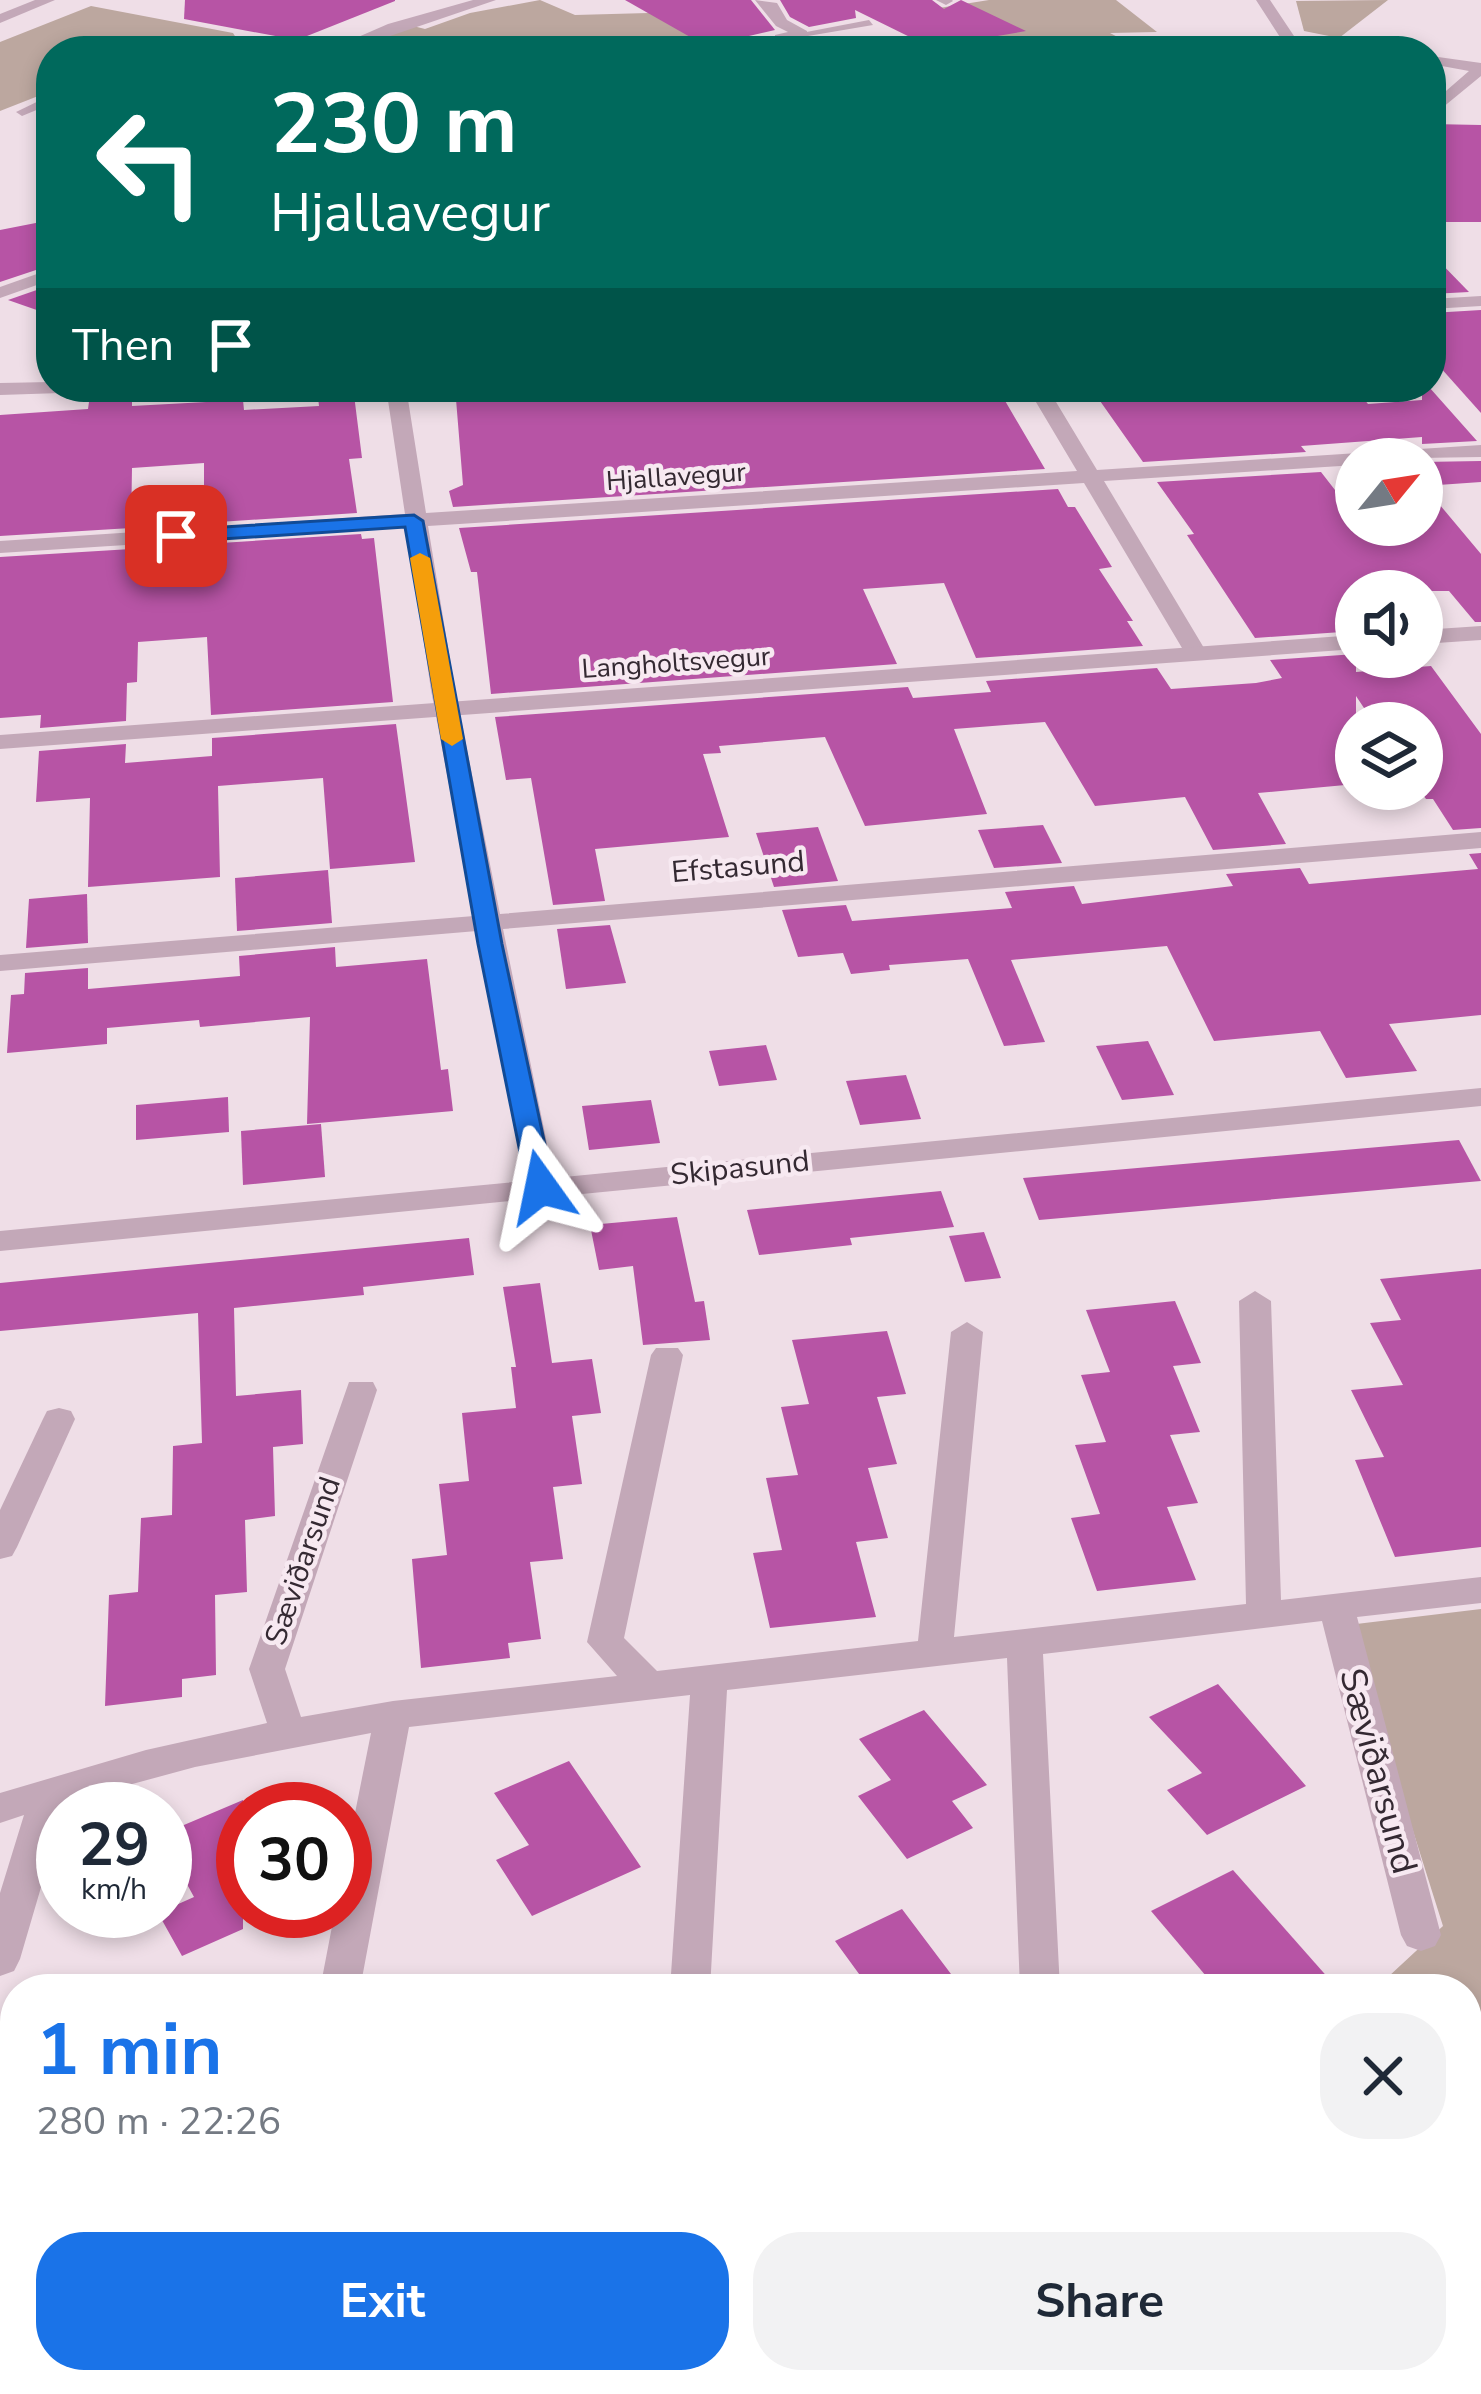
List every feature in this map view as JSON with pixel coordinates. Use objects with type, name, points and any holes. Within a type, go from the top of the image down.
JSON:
[{"type":"street","points":[[0,19],[48,0]]},
{"type":"street","points":[[370,36],[489,0]]},
{"type":"street","points":[[761,0],[772,6],[795,36]]},
{"type":"street","points":[[1263,0],[1286,36]]},
{"type":"street","points":[[1446,62],[1481,68]]},
{"type":"street","points":[[1446,99],[1481,68]]},
{"type":"street","points":[[0,292],[36,279]]},
{"type":"street","points":[[1446,303],[1481,302]]},
{"type":"street","points":[[0,389],[36,388]]},
{"type":"street","points":[[398,402],[447,710],[541,1187]]},
{"type":"street","points":[[1046,402],[1196,653]]},
{"type":"street","name":"Hjallavegur","points":[[1443,453],[1481,451]]},
{"type":"street","name":"Hjallavegur","points":[[0,547],[1335,461]]},
{"type":"street","points":[[1443,636],[1481,633]]},
{"type":"street","name":"Langholtsvegur","points":[[0,742],[1335,643]]},
{"type":"street","name":"Efstasund","points":[[0,963],[1481,840]]},
{"type":"street","name":"Skipasund","points":[[0,1241],[1481,1097]]},
{"type":"street","points":[[1255,1301],[1264,1615]]},
{"type":"street","points":[[934,1653],[967,1332]]},
{"type":"street","points":[[650,1686],[605,1642],[667,1355]]},
{"type":"street","name":"Sæviðarsund","points":[[288,1732],[267,1669],[361,1390]]},
{"type":"street","points":[[0,1547],[59,1419]]},
{"type":"street","points":[[80,1782],[288,1732],[393,1715],[1481,1590]]},
{"type":"street","name":"Sæviðarsund","points":[[1336,1606],[1421,1935]]},
{"type":"street","points":[[1024,1643],[1039,1974]]},
{"type":"street","points":[[691,1974],[709,1679]]},
{"type":"street","points":[[343,1974],[393,1715]]},
{"type":"street","points":[[0,1808],[36,1796]]},
{"type":"street","points":[[0,1959],[36,1838]]},
{"type":"lane","points":[[825,36],[868,22]]},
{"type":"lane","points":[[22,112],[36,106]]},
{"type":"shaded area","points":[[540,0],[575,15],[685,12],[700,36],[388,36]]},
{"type":"shaded area","points":[[989,0],[1116,0],[1157,32],[991,36],[939,8]]},
{"type":"shaded area","points":[[1388,0],[1342,36],[1304,31],[1296,1]]},
{"type":"shaded area","points":[[91,6],[235,36],[36,36],[36,97],[0,111],[0,42]]},
{"type":"shaded area","points":[[1481,1609],[1481,1974],[1391,1974],[1443,1926],[1348,1625]]},
{"type":"building","points":[[185,0],[395,0],[307,36],[275,36],[184,19]]},
{"type":"building","points":[[625,0],[751,0],[775,30],[749,36],[688,36]]},
{"type":"building","points":[[780,0],[932,0],[944,9],[961,0],[1026,31],[997,36],[908,36],[855,10],[856,18],[809,27],[790,17]]},
{"type":"building","points":[[1446,124],[1481,125],[1481,222],[1446,222]]},
{"type":"building","points":[[36,223],[36,270],[0,282],[0,230]]},
{"type":"building","points":[[1446,268],[1469,292],[1446,293]]},
{"type":"building","points":[[36,290],[36,310],[8,300]]},
{"type":"building","points":[[1481,310],[1481,413],[1446,374],[1446,312]]},
{"type":"building","points":[[89,402],[132,402],[132,406],[243,402],[244,410],[319,406],[319,402],[355,402],[362,458],[349,459],[357,513],[204,523],[204,463],[132,468],[131,528],[0,536],[0,415],[88,409]]},
{"type":"building","points":[[456,402],[1006,402],[1045,469],[453,507],[449,491],[463,485]]},
{"type":"building","points":[[1101,402],[1442,402],[1477,441],[1335,438],[1335,443],[1301,446],[1306,452],[1143,462]]},
{"type":"building","points":[[1481,461],[1481,482],[1443,485],[1443,462]]},
{"type":"building","points":[[1321,472],[1335,490],[1335,546],[1443,546],[1443,509],[1481,554],[1481,622],[1475,622],[1449,591],[1443,591],[1443,570],[1335,570],[1335,632],[1255,638],[1187,535],[1194,534],[1157,482]]},
{"type":"building","points":[[1058,489],[1068,507],[1075,507],[1112,567],[1099,569],[1133,621],[1127,621],[1143,646],[976,658],[944,583],[863,589],[897,664],[491,694],[477,572],[471,572],[459,528]]},
{"type":"building","points":[[361,534],[362,539],[374,538],[393,702],[211,715],[207,637],[138,642],[137,682],[127,683],[126,721],[40,728],[41,715],[0,718],[0,557],[131,549],[130,566],[205,560],[205,544]]},
{"type":"building","points":[[1335,655],[1335,678],[1440,678],[1481,734],[1481,828],[1453,830],[1440,810],[1443,702],[1360,702],[1356,696],[1356,702],[1335,702],[1335,786],[1258,793],[1286,844],[1213,850],[1185,797],[1095,806],[1045,722],[954,729],[987,814],[865,826],[825,737],[719,746],[721,753],[703,754],[729,837],[595,849],[605,901],[553,905],[531,778],[506,780],[495,717],[908,687],[913,698],[991,692],[986,681],[1157,668],[1171,689],[1256,683],[1282,678],[1270,660]]},
{"type":"building","points":[[396,724],[415,862],[330,869],[323,778],[218,786],[220,877],[88,887],[90,798],[36,802],[39,751],[126,744],[125,763],[212,756],[212,738]]},
{"type":"building","points":[[1043,825],[1062,863],[994,868],[978,830]]},
{"type":"building","points":[[818,827],[838,881],[774,887],[756,833]]},
{"type":"building","points":[[1481,853],[1481,1015],[1389,1024],[1417,1071],[1346,1078],[1320,1031],[1214,1041],[1167,946],[1011,960],[1045,1042],[1004,1046],[968,959],[889,965],[890,970],[851,974],[843,953],[798,957],[782,910],[846,905],[852,921],[1012,908],[1005,892],[1074,886],[1082,904],[1233,886],[1226,874],[1300,868],[1309,884],[1478,869],[1469,854]]},
{"type":"building","points":[[328,870],[332,923],[237,931],[235,878]]},
{"type":"building","points":[[87,894],[88,943],[26,948],[29,899]]},
{"type":"building","points":[[610,925],[626,983],[566,989],[557,929]]},
{"type":"building","points":[[335,947],[336,967],[427,959],[441,1070],[448,1069],[453,1111],[307,1124],[310,1017],[200,1027],[199,1020],[107,1028],[107,1044],[7,1053],[11,995],[24,994],[25,973],[88,968],[88,989],[240,976],[239,956]]},
{"type":"building","points":[[1148,1041],[1174,1095],[1122,1100],[1096,1046]]},
{"type":"building","points":[[766,1045],[777,1080],[719,1086],[709,1051]]},
{"type":"building","points":[[906,1075],[921,1119],[860,1125],[846,1081]]},
{"type":"building","points":[[228,1097],[229,1132],[136,1140],[136,1105]]},
{"type":"building","points":[[651,1100],[660,1143],[589,1150],[582,1106]]},
{"type":"building","points":[[321,1124],[325,1177],[243,1185],[241,1131]]},
{"type":"building","points":[[1459,1140],[1481,1181],[1039,1220],[1023,1178]]},
{"type":"building","points":[[941,1191],[954,1227],[850,1238],[852,1245],[759,1255],[747,1210]]},
{"type":"building","points":[[677,1217],[695,1302],[704,1301],[710,1340],[643,1345],[633,1266],[599,1270],[590,1225]]},
{"type":"building","points":[[984,1232],[1001,1278],[965,1282],[949,1236]]},
{"type":"building","points":[[469,1238],[474,1275],[363,1287],[364,1295],[234,1308],[236,1396],[301,1390],[303,1444],[273,1447],[275,1516],[245,1520],[247,1592],[215,1595],[216,1675],[182,1679],[182,1697],[105,1706],[109,1595],[138,1592],[141,1518],[172,1515],[173,1446],[202,1443],[198,1313],[0,1331],[0,1283]]},
{"type":"building","points":[[1481,1269],[1481,1547],[1395,1557],[1355,1460],[1384,1457],[1351,1390],[1403,1385],[1370,1323],[1401,1320],[1380,1279]]},
{"type":"building","points":[[540,1283],[552,1363],[592,1359],[601,1413],[572,1416],[582,1484],[553,1487],[563,1559],[530,1562],[541,1639],[508,1643],[510,1658],[421,1668],[412,1559],[447,1555],[439,1484],[469,1481],[462,1413],[516,1408],[511,1367],[516,1367],[503,1287]]},
{"type":"building","points":[[1175,1301],[1201,1363],[1173,1366],[1200,1432],[1170,1435],[1198,1503],[1167,1507],[1196,1580],[1097,1591],[1071,1518],[1100,1514],[1075,1445],[1106,1442],[1081,1375],[1110,1372],[1086,1310]]},
{"type":"building","points":[[887,1331],[906,1394],[877,1397],[897,1464],[868,1468],[888,1538],[856,1542],[876,1617],[770,1628],[753,1553],[782,1550],[766,1478],[798,1475],[781,1407],[809,1404],[792,1340]]},
{"type":"building","points":[[1218,1684],[1306,1786],[1207,1835],[1167,1790],[1202,1773],[1149,1717]]},
{"type":"building","points":[[924,1710],[987,1785],[952,1801],[973,1828],[907,1859],[858,1796],[891,1780],[859,1739]]},
{"type":"building","points":[[569,1761],[641,1867],[532,1916],[496,1860],[529,1845],[494,1793]]},
{"type":"building","points":[[216,1811],[216,1938],[223,1938],[182,1956],[172,1938],[192,1938],[192,1822]]},
{"type":"building","points":[[1233,1870],[1325,1974],[1204,1974],[1151,1911]]},
{"type":"building","points":[[902,1909],[951,1974],[859,1974],[835,1941]]},
{"type":"slow traffic","points":[[420,558],[452,739]]},
{"type":"route","points":[[176,536],[414,521],[490,944],[541,1187]]}]
